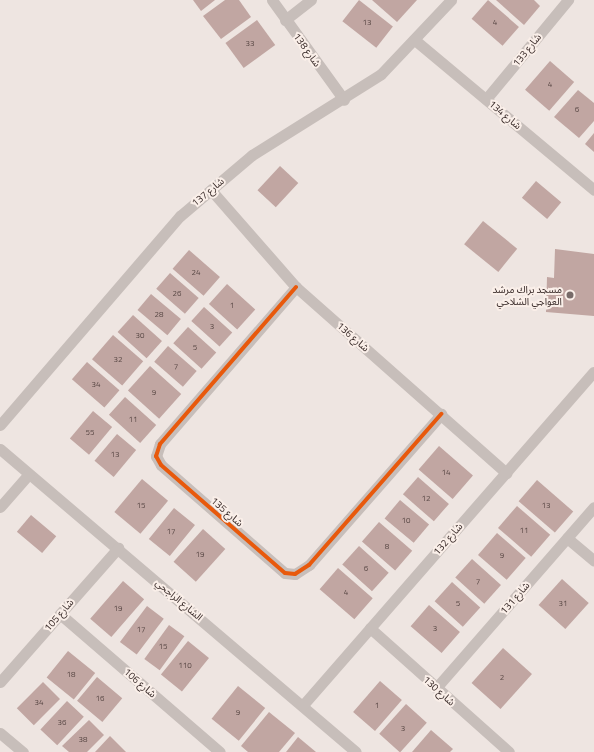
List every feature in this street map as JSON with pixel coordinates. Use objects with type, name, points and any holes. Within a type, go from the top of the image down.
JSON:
[{"type":"street","name":"شارع 138","points":[[272,0],[344,100]]},
{"type":"street","points":[[285,20],[311,0]]},
{"type":"street","name":"شارع 137","points":[[0,426],[180,216],[252,155],[344,100],[381,74],[416,41],[451,0]]},
{"type":"street","name":"شارع 133","points":[[486,99],[568,0]]},
{"type":"street","name":"شارع 134","points":[[416,41],[594,190]]},
{"type":"street","name":"شارع 136","points":[[211,190],[296,287],[506,473]]},
{"type":"street","name":"شارع 135","points":[[296,287],[160,444],[156,456],[173,475],[285,573],[295,574],[309,565],[441,414]]},
{"type":"street","name":"شارع 132","points":[[303,705],[594,372]]},
{"type":"street","name":"الشارع الراجحي","points":[[0,449],[28,476],[118,548],[356,752]]},
{"type":"street","points":[[0,507],[28,476]]},
{"type":"street","name":"شارع 131","points":[[436,688],[594,507]]},
{"type":"street","points":[[567,538],[594,561]]},
{"type":"street","name":"شارع 105","points":[[0,682],[118,548]]},
{"type":"street","name":"شارع 106","points":[[60,614],[220,752]]},
{"type":"street","name":"شارع 130","points":[[370,628],[509,752]]},
{"type":"street","points":[[0,732],[22,752]]},
{"type":"building","points":[[193,0],[215,0],[201,11]]},
{"type":"building","points":[[225,0],[239,0],[251,17],[221,39],[203,16]]},
{"type":"building","points":[[359,0],[393,26],[376,48],[342,21]]},
{"type":"building","points":[[372,0],[417,0],[397,22]]},
{"type":"building","points":[[488,0],[519,27],[503,46],[472,19]]},
{"type":"building","points":[[496,0],[534,0],[540,6],[524,25]]},
{"type":"building","points":[[257,20],[275,45],[244,68],[225,43]]},
{"type":"building","points":[[550,61],[574,82],[549,111],[525,90]]},
{"type":"building","points":[[578,90],[594,103],[594,121],[579,138],[554,117]]},
{"type":"building","points":[[594,133],[594,152],[585,144]]},
{"type":"building","points":[[280,166],[298,183],[276,207],[257,190]]},
{"type":"building","points":[[536,181],[561,202],[547,219],[522,198]]},
{"type":"building","points":[[483,221],[517,249],[498,272],[464,244]]},
{"type":"building","name":"مسجد براك مرشد العواجي الشلاحي","points":[[555,249],[594,254],[594,316],[546,312],[547,277],[554,278]]},
{"type":"building","points":[[189,250],[220,277],[204,296],[173,269]]},
{"type":"building","points":[[170,273],[199,298],[185,314],[156,289]]},
{"type":"building","points":[[227,284],[255,309],[237,329],[209,304]]},
{"type":"building","points":[[151,294],[181,319],[167,335],[138,310]]},
{"type":"building","points":[[204,307],[232,332],[220,347],[191,321]]},
{"type":"building","points":[[133,315],[162,341],[147,358],[118,332]]},
{"type":"building","points":[[188,327],[216,352],[202,369],[173,343]]},
{"type":"building","points":[[113,335],[143,361],[122,385],[92,359]]},
{"type":"building","points":[[168,346],[197,371],[183,387],[154,362]]},
{"type":"building","points":[[87,362],[119,390],[104,408],[72,379]]},
{"type":"building","points":[[150,366],[181,394],[159,419],[128,391]]},
{"type":"building","points":[[125,397],[156,425],[140,443],[109,415]]},
{"type":"building","points":[[93,411],[112,427],[89,455],[70,439]]},
{"type":"building","points":[[117,434],[136,450],[114,477],[95,461]]},
{"type":"building","points":[[439,446],[473,476],[453,499],[419,469]]},
{"type":"building","points":[[418,477],[449,504],[434,521],[403,494]]},
{"type":"building","points":[[142,479],[168,501],[140,534],[114,512]]},
{"type":"building","points":[[537,480],[573,511],[555,533],[519,501]]},
{"type":"building","points":[[400,500],[429,524],[414,543],[385,518]]},
{"type":"building","points":[[517,506],[550,535],[531,557],[498,528]]},
{"type":"building","points":[[174,508],[195,525],[170,556],[149,539]]},
{"type":"building","points":[[31,515],[56,536],[42,553],[17,532]]},
{"type":"building","points":[[379,522],[412,551],[395,570],[362,542]]},
{"type":"building","points":[[203,529],[225,549],[196,582],[174,562]]},
{"type":"building","points":[[497,533],[526,558],[507,580],[478,555]]},
{"type":"building","points":[[359,546],[389,573],[372,591],[342,565]]},
{"type":"building","points":[[472,559],[501,585],[484,604],[455,578]]},
{"type":"building","points":[[338,568],[373,598],[354,619],[320,589]]},
{"type":"building","points":[[562,579],[589,603],[565,629],[539,605]]},
{"type":"building","points":[[123,581],[144,599],[111,637],[90,619]]},
{"type":"building","points":[[452,582],[480,607],[463,627],[435,601]]},
{"type":"building","points":[[429,605],[460,632],[442,653],[411,626]]},
{"type":"building","points":[[147,606],[164,619],[137,655],[120,642]]},
{"type":"building","points":[[169,625],[184,636],[160,670],[144,659]]},
{"type":"building","points":[[188,641],[209,658],[182,691],[161,674]]},
{"type":"building","points":[[503,648],[532,674],[501,709],[472,683]]},
{"type":"building","points":[[68,651],[95,673],[74,699],[47,677]]},
{"type":"building","points":[[97,677],[122,698],[102,722],[77,701]]},
{"type":"building","points":[[380,681],[402,700],[375,731],[353,712]]},
{"type":"building","points":[[43,682],[60,699],[34,725],[17,708]]},
{"type":"building","points":[[238,686],[265,708],[239,741],[212,719]]},
{"type":"building","points":[[67,701],[84,717],[57,745],[40,730]]},
{"type":"building","points":[[406,704],[427,723],[400,752],[379,734]]},
{"type":"building","points":[[269,712],[295,733],[279,752],[248,752],[241,746]]},
{"type":"building","points":[[89,720],[104,735],[87,752],[69,752],[62,746]]},
{"type":"building","points":[[431,730],[453,749],[450,752],[412,752]]},
{"type":"building","points":[[110,736],[126,752],[95,752]]},
{"type":"building","points":[[298,737],[316,752],[286,752]]},
{"type":"cycle path","points":[[296,287],[160,444],[156,456],[161,465],[285,573],[295,574],[309,565],[441,414]]},
{"type":"place","name":"مسجد براك مرشد العواجي الشلاحي","points":[[570,295]]}]
